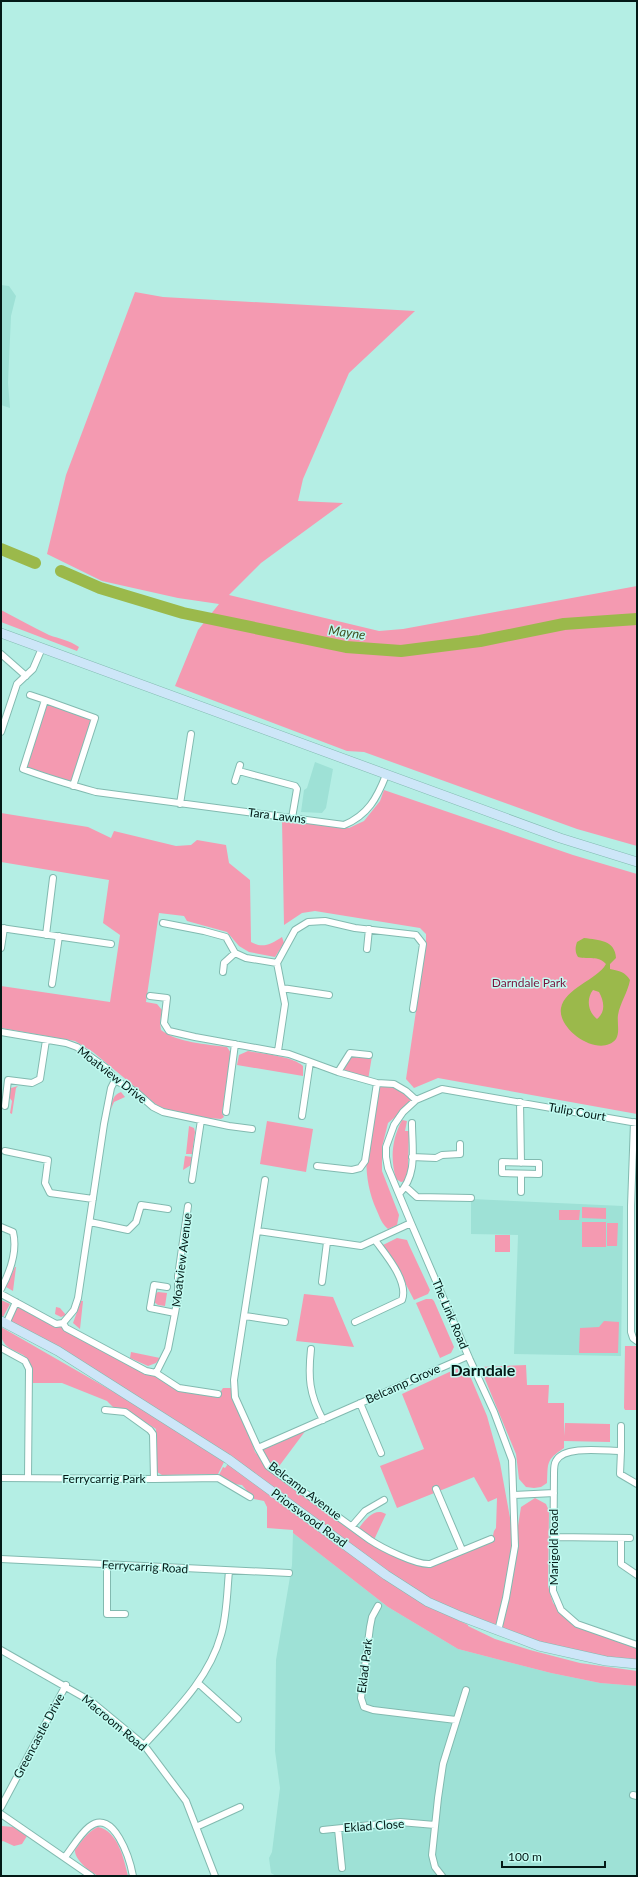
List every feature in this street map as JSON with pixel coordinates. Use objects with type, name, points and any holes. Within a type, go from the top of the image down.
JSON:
[{"type":"street","points":[[1,633],[560,838],[637,862]]},
{"type":"street","points":[[1,732],[17,684],[33,669],[42,648]]},
{"type":"street","points":[[1,654],[26,676]]},
{"type":"street","points":[[30,695],[95,718],[73,786]]},
{"type":"street","name":"Tara Lawns","points":[[45,700],[22,768],[73,786],[96,792],[344,824],[353,821],[370,807],[376,798],[386,775]]},
{"type":"street","points":[[180,804],[191,734]]},
{"type":"street","points":[[235,781],[239,768],[295,786],[297,789],[292,818]]},
{"type":"street","points":[[46,934],[53,878]]},
{"type":"street","points":[[278,1051],[285,1004],[277,963],[295,930],[308,922],[325,921],[369,929],[416,935],[423,944],[413,1009]]},
{"type":"street","points":[[163,923],[226,937],[235,953],[246,958],[277,963]]},
{"type":"street","points":[[1,948],[2,928],[110,944]]},
{"type":"street","points":[[367,949],[369,929]]},
{"type":"street","points":[[52,984],[59,936]]},
{"type":"street","points":[[223,972],[224,963],[235,953]]},
{"type":"street","points":[[282,988],[329,995]]},
{"type":"street","points":[[150,996],[167,998],[164,1023],[169,1030],[289,1054],[338,1072],[377,1082],[394,1084],[406,1091],[416,1100]]},
{"type":"street","name":"Moatview Drive","points":[[1,1032],[77,1047],[106,1068],[115,1080],[136,1092],[153,1107],[163,1112],[252,1128]]},
{"type":"street","points":[[4,1106],[8,1080],[32,1083],[40,1079],[46,1040]]},
{"type":"street","points":[[226,1112],[235,1044]]},
{"type":"street","points":[[338,1072],[350,1053],[369,1056]]},
{"type":"street","points":[[302,1116],[310,1062]]},
{"type":"street","points":[[1,1294],[56,1324],[63,1323],[74,1310],[78,1298],[111,1088],[115,1080]]},
{"type":"street","points":[[318,1166],[352,1170],[360,1168],[365,1161],[377,1082]]},
{"type":"street","name":"Tulip Court","points":[[416,1100],[442,1089],[635,1122]]},
{"type":"street","name":"The Link Road","points":[[416,1100],[403,1112],[394,1125],[386,1148],[388,1168],[468,1356],[503,1432],[512,1460],[515,1546],[506,1598],[498,1631]]},
{"type":"street","points":[[520,1102],[521,1163]]},
{"type":"street","points":[[192,1180],[201,1120]]},
{"type":"street","points":[[635,1122],[632,1332],[633,1338],[637,1341]]},
{"type":"street","points":[[399,1194],[406,1187],[412,1171],[412,1123]]},
{"type":"street","points":[[412,1157],[436,1158],[442,1155],[460,1154],[460,1144]]},
{"type":"street","points":[[5,1152],[48,1160],[45,1183],[50,1193],[93,1199]]},
{"type":"street","points":[[502,1162],[539,1163],[539,1174],[521,1174],[502,1173],[502,1162]]},
{"type":"street","points":[[521,1174],[521,1192]]},
{"type":"street","name":"Belcamp Avenue","points":[[265,1180],[234,1380],[235,1396],[258,1448],[268,1466],[382,1548],[421,1563],[430,1564],[491,1539]]},
{"type":"street","points":[[406,1187],[417,1197],[470,1198]]},
{"type":"street","points":[[90,1222],[128,1230],[136,1222],[141,1205],[168,1209]]},
{"type":"street","name":"Moatview Avenue","points":[[156,1373],[168,1349],[175,1313],[178,1296],[178,1276],[188,1206]]},
{"type":"street","points":[[258,1231],[361,1246],[411,1224]]},
{"type":"street","points":[[1,1227],[13,1232],[15,1239],[11,1270],[1,1290]]},
{"type":"street","points":[[355,1322],[402,1300],[403,1297],[403,1288],[390,1258],[375,1240]]},
{"type":"street","points":[[322,1282],[327,1242]]},
{"type":"street","name":"Moatview Avenue","points":[[167,1287],[154,1285],[150,1308],[175,1313]]},
{"type":"street","points":[[4,1323],[16,1302]]},
{"type":"street","points":[[245,1316],[285,1322]]},
{"type":"street","name":"Priorswood Road","points":[[4,1323],[58,1350],[228,1459],[386,1575],[428,1602],[498,1631],[554,1650],[606,1661],[637,1664]]},
{"type":"street","points":[[63,1323],[68,1329],[146,1371],[156,1373],[179,1388],[218,1394]]},
{"type":"street","points":[[1,1348],[25,1361],[29,1369],[28,1478]]},
{"type":"street","points":[[311,1349],[309,1372],[310,1389],[323,1420]]},
{"type":"street","name":"Belcamp Grove","points":[[258,1448],[468,1356]]},
{"type":"street","name":"Belcamp Grove","points":[[360,1403],[381,1453]]},
{"type":"street","name":"Ferrycarrig Park","points":[[1,1478],[154,1479],[153,1434],[150,1430],[125,1412],[105,1410]]},
{"type":"street","points":[[621,1426],[620,1474],[637,1484]]},
{"type":"street","name":"Marigold Road","points":[[621,1451],[564,1452],[556,1461],[554,1473],[553,1591],[561,1610],[576,1624],[637,1644]]},
{"type":"street","points":[[154,1479],[218,1478],[250,1497]]},
{"type":"street","points":[[436,1489],[462,1550]]},
{"type":"street","name":"Marigold Road","points":[[514,1495],[554,1493]]},
{"type":"street","name":"Belcamp Avenue","points":[[352,1526],[365,1511],[384,1500]]},
{"type":"street","points":[[554,1537],[630,1538]]},
{"type":"street","points":[[621,1538],[621,1564],[637,1575]]},
{"type":"street","name":"Ferrycarrig Road","points":[[1,1559],[289,1573]]},
{"type":"street","points":[[107,1564],[107,1614],[125,1614]]},
{"type":"street","points":[[144,1745],[198,1683],[221,1636],[229,1571]]},
{"type":"street","name":"Eklad Park","points":[[378,1606],[372,1617],[370,1628],[361,1698],[364,1707],[373,1710],[456,1720]]},
{"type":"street","name":"Macroom Road","points":[[1,1650],[66,1685],[92,1702],[144,1745],[186,1801],[215,1876]]},
{"type":"street","points":[[198,1683],[238,1719]]},
{"type":"street","name":"Greencastle Drive","points":[[1,1807],[66,1685]]},
{"type":"street","points":[[442,1876],[435,1867],[432,1855],[435,1825],[443,1764],[466,1690]]},
{"type":"street","points":[[196,1827],[240,1807]]},
{"type":"street","points":[[1,1814],[91,1876]]},
{"type":"street","name":"Eklad Close","points":[[323,1830],[400,1822],[435,1825]]},
{"type":"street","points":[[65,1857],[88,1827],[96,1823],[104,1823],[112,1829],[122,1841],[130,1862],[133,1876]]},
{"type":"street","name":"Eklad Close","points":[[338,1829],[342,1868]]},
{"type":"shaded area","points":[[1,285],[9,286],[16,296],[11,316],[8,383],[10,408],[1,405]]},
{"type":"shaded area","points":[[315,762],[333,769],[326,808],[322,813],[301,812],[304,790],[307,788]]},
{"type":"shaded area","points":[[584,938],[600,940],[609,944],[615,952],[616,958],[610,964],[610,969],[622,972],[630,980],[619,1011],[617,1037],[609,1044],[600,1046],[591,1044],[581,1039],[572,1033],[562,1016],[561,1008],[568,995],[596,975],[606,964],[597,959],[578,957],[576,953],[577,942]],"holes":[[[593,990],[599,992],[602,999],[603,1010],[597,1019],[590,1009],[589,997]]]},
{"type":"shaded area","points":[[471,1199],[623,1206],[621,1356],[514,1354],[518,1235],[471,1234]]},
{"type":"shaded area","points":[[293,1533],[388,1607],[458,1649],[551,1673],[600,1683],[637,1686],[637,1876],[276,1876],[271,1873],[269,1858],[272,1852],[280,1788],[275,1751],[276,1660],[292,1565]]},
{"type":"green space","points":[[135,292],[163,297],[415,311],[349,373],[303,479],[298,501],[343,503],[261,563],[229,595],[379,631],[403,629],[637,586],[637,846],[577,829],[364,752],[347,751],[175,686],[198,630],[219,604],[178,598],[102,581],[47,554],[66,475]]},
{"type":"green space","points":[[1,610],[49,635],[68,641],[79,647],[77,651],[1,622]]},
{"type":"green space","points":[[45,702],[94,719],[73,786],[24,766]]},
{"type":"green space","name":"Darndale Park","points":[[384,790],[573,855],[637,874],[637,1114],[438,1078],[414,1088],[406,1079],[426,943],[426,934],[420,928],[315,911],[302,913],[284,925],[282,820],[349,828],[364,821],[380,801]]},
{"type":"green space","points":[[1,813],[88,827],[111,838],[114,831],[176,846],[191,845],[197,840],[226,845],[229,863],[250,880],[251,942],[259,945],[267,945],[282,937],[284,943],[275,957],[249,952],[239,946],[227,932],[187,921],[184,916],[159,913],[146,1002],[157,1004],[162,1010],[160,1023],[161,1030],[168,1034],[176,1038],[192,1042],[227,1047],[231,1053],[222,1113],[224,1117],[221,1119],[208,1118],[174,1112],[158,1106],[93,1052],[75,1041],[1,1028],[1,986],[110,1002],[120,935],[103,923],[109,880],[1,862]]},
{"type":"green space","points":[[248,1051],[269,1054],[292,1060],[303,1066],[303,1076],[237,1065],[239,1055]]},
{"type":"green space","points":[[350,1053],[372,1056],[368,1080],[338,1072]]},
{"type":"green space","points":[[377,1083],[394,1084],[416,1100],[388,1123],[382,1147],[382,1171],[399,1215],[397,1225],[388,1229],[380,1218],[371,1195],[366,1163],[369,1131]]},
{"type":"green space","points":[[18,1086],[16,1088],[12,1114],[10,1113],[12,1101],[9,1097],[11,1088]]},
{"type":"green space","points":[[121,1092],[125,1097],[114,1102],[111,1109],[113,1099]]},
{"type":"green space","points":[[402,1120],[407,1121],[405,1131],[409,1131],[408,1170],[406,1181],[401,1182],[396,1179],[394,1171],[393,1149],[396,1134]]},
{"type":"green space","points":[[267,1121],[313,1129],[306,1172],[260,1164]]},
{"type":"green space","points":[[189,1126],[194,1128],[195,1132],[192,1154],[186,1154]]},
{"type":"green space","points":[[185,1156],[192,1157],[191,1165],[183,1170]]},
{"type":"green space","points":[[582,1207],[606,1208],[606,1219],[582,1218]]},
{"type":"green space","points":[[559,1210],[580,1210],[579,1220],[559,1220]]},
{"type":"green space","points":[[582,1222],[606,1222],[606,1247],[582,1247]]},
{"type":"green space","points":[[607,1223],[618,1223],[617,1246],[607,1246]]},
{"type":"green space","points":[[495,1235],[510,1235],[510,1252],[495,1252]]},
{"type":"green space","points":[[397,1238],[407,1240],[430,1290],[428,1294],[414,1300],[393,1259],[383,1245]]},
{"type":"green space","points":[[16,1267],[13,1291],[6,1287]]},
{"type":"green space","points":[[158,1292],[167,1293],[165,1306],[158,1305],[154,1302],[155,1294]]},
{"type":"green space","points":[[304,1294],[333,1297],[354,1347],[296,1341]]},
{"type":"green space","points":[[426,1299],[432,1299],[434,1301],[454,1347],[451,1353],[440,1358],[416,1303]]},
{"type":"green space","points":[[1,1300],[10,1304],[3,1317],[1,1315]]},
{"type":"green space","points":[[81,1301],[83,1301],[80,1329],[73,1323]]},
{"type":"green space","points":[[18,1303],[180,1389],[219,1394],[223,1388],[236,1388],[236,1397],[255,1452],[270,1468],[259,1447],[309,1426],[274,1473],[356,1532],[365,1520],[373,1514],[381,1512],[386,1514],[373,1542],[426,1564],[492,1540],[496,1528],[497,1498],[488,1502],[474,1477],[397,1508],[380,1466],[424,1449],[402,1394],[460,1367],[468,1371],[487,1416],[500,1463],[515,1545],[521,1507],[535,1498],[546,1504],[549,1511],[548,1586],[553,1603],[576,1624],[637,1645],[637,1664],[539,1646],[429,1601],[229,1459],[8,1325]]},
{"type":"green space","points":[[56,1307],[60,1308],[66,1315],[61,1317],[55,1314]]},
{"type":"green space","points":[[604,1321],[619,1322],[618,1353],[579,1353],[580,1328],[599,1327]]},
{"type":"green space","points":[[1,1327],[133,1403],[224,1462],[218,1474],[162,1475],[157,1472],[156,1429],[125,1409],[113,1407],[107,1401],[62,1383],[33,1383],[30,1362],[26,1357],[6,1345],[1,1336]]},
{"type":"green space","points":[[625,1346],[637,1346],[637,1410],[625,1410],[624,1408]]},
{"type":"green space","points":[[131,1352],[160,1358],[156,1363],[148,1366],[130,1358]]},
{"type":"green space","points":[[526,1365],[527,1385],[549,1385],[548,1403],[564,1403],[564,1436],[565,1423],[610,1424],[610,1442],[564,1441],[564,1448],[549,1462],[547,1483],[541,1487],[534,1488],[526,1487],[519,1479],[516,1454],[480,1367]]},
{"type":"green space","points":[[228,1464],[395,1586],[432,1607],[495,1639],[530,1650],[580,1663],[637,1671],[637,1686],[600,1683],[551,1673],[458,1649],[388,1607],[293,1533],[293,1530],[267,1528],[267,1507],[264,1501],[254,1499],[242,1485],[233,1484],[219,1475],[223,1467],[225,1468]]},
{"type":"green space","points":[[2,1826],[13,1827],[27,1836],[22,1844],[14,1846],[3,1841],[1,1842]]},
{"type":"green space","points":[[98,1827],[111,1834],[115,1840],[122,1854],[128,1876],[97,1875],[84,1866],[77,1858],[75,1850],[88,1834]]},
{"type":"waterway","name":"Mayne","points":[[1,549],[35,563]]},
{"type":"waterway","name":"Mayne","points":[[61,571],[100,588],[183,613],[346,647],[401,651],[480,641],[564,624],[637,619]]},
{"type":"district","name":"Darndale","points":[[483,1370]]}]
